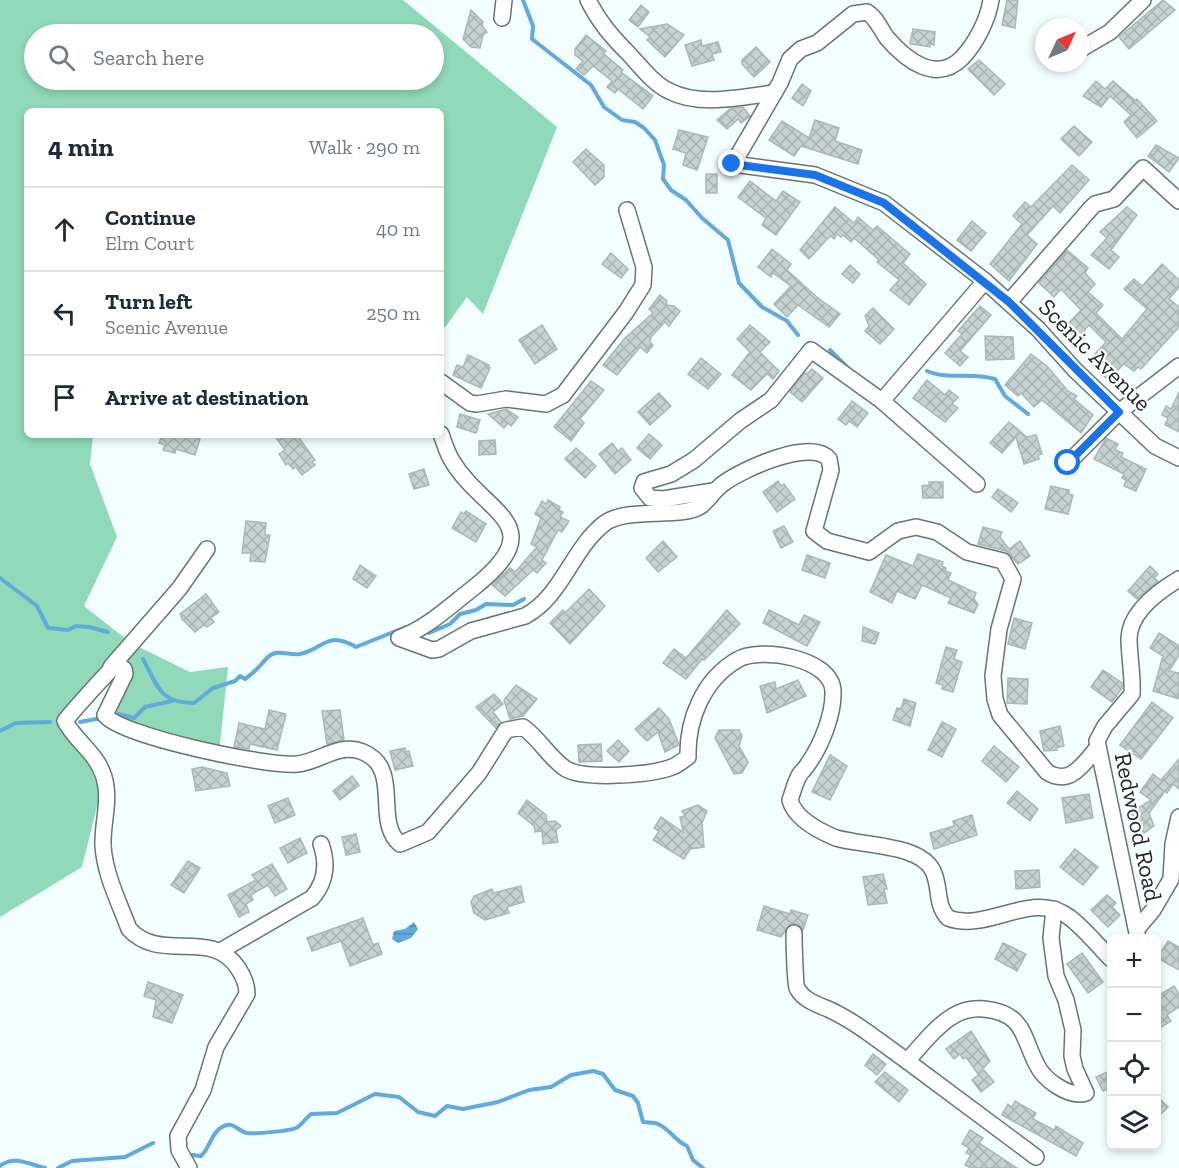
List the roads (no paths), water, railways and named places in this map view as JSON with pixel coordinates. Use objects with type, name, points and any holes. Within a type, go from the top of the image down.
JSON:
[{"type":"street","points":[[502,18],[504,0]]},
{"type":"street","points":[[588,0],[599,23],[655,81],[669,91],[682,96],[721,99],[774,93]]},
{"type":"street","name":"Scenic Avenue","points":[[991,0],[978,36],[966,54],[954,66],[945,70],[921,66],[907,58],[887,37],[872,16],[860,12],[847,18],[817,43],[801,49],[790,59],[774,93],[732,164],[815,175],[884,203],[985,281],[1155,446],[1179,458]]},
{"type":"street","points":[[1089,44],[1110,32],[1143,0]]},
{"type":"street","points":[[1009,302],[1095,204],[1114,199],[1143,168],[1179,201]]},
{"type":"street","points":[[444,384],[470,403],[477,404],[506,399],[546,404],[563,395],[626,312],[643,285],[644,267],[627,210]]},
{"type":"street","points":[[882,401],[985,281]]},
{"type":"street","points":[[713,491],[663,499],[650,498],[642,488],[644,482],[671,474],[694,460],[740,421],[771,400],[811,350],[882,401],[977,484]]},
{"type":"street","points":[[1068,463],[1119,412],[1179,366]]},
{"type":"street","points":[[443,438],[451,459],[461,472],[503,515],[510,529],[511,540],[506,556],[482,581],[429,622],[399,638],[432,650],[439,649],[471,631],[533,612],[553,590],[603,524],[615,517],[695,509],[713,491],[741,473],[771,460],[809,451],[818,452],[829,459],[831,470],[814,531],[820,537],[869,552],[907,528],[926,528],[968,552],[1003,561],[1013,579],[1003,609],[993,676],[994,699],[1000,715],[1047,772],[1054,777],[1064,778],[1073,774],[1098,747]]},
{"type":"street","points":[[207,549],[179,589],[65,721],[92,753],[104,778],[107,801],[103,843],[105,862],[124,918],[129,929],[137,938],[156,944],[222,950],[312,898],[320,888],[325,874],[325,856],[321,844]]},
{"type":"street","name":"Redwood Road","points":[[1137,934],[1098,747],[1099,735],[1132,694],[1129,636],[1133,621],[1154,596],[1179,579]]},
{"type":"street","points":[[111,667],[121,665],[125,674],[105,715],[109,721],[219,754],[267,763],[297,764],[351,749],[374,759],[382,769],[387,793],[388,824],[393,838],[400,844],[428,832],[479,773],[506,730],[522,727],[534,735],[558,763],[575,774],[609,776],[672,767],[688,757],[687,737],[697,706],[708,688],[738,659],[765,654],[812,663],[826,675],[834,689],[822,738],[809,764],[800,774],[790,800],[801,816],[822,832],[836,838],[920,856],[934,873],[942,912],[956,921],[988,919],[1031,908],[1054,909],[1069,917],[1107,955]]},
{"type":"street","points":[[1137,934],[1171,879],[1179,817]]},
{"type":"street","points":[[907,1061],[952,1016],[964,1010],[1001,1012],[1022,1030],[1038,1067],[1045,1075],[1071,1094],[1086,1093],[1075,1069],[1072,1056],[1073,1030],[1066,1000],[1056,976],[1051,938],[1054,909]]},
{"type":"street","points":[[794,933],[793,942],[797,958],[795,979],[804,996],[853,1022],[1036,1157]]},
{"type":"street","points":[[189,1168],[179,1150],[178,1136],[203,1090],[220,1040],[247,994],[248,984],[239,969],[222,950]]},
{"type":"water","points":[[414,922],[418,929],[411,938],[398,943],[392,939],[394,931],[405,929]]},
{"type":"waterway","points":[[523,0],[533,26],[532,39],[591,85],[604,107],[622,120],[635,122],[655,140],[664,165],[663,179],[671,190],[686,200],[702,218],[728,240],[739,283],[762,307],[787,321],[798,335]]},
{"type":"waterway","points":[[830,350],[847,367]]},
{"type":"waterway","points":[[927,371],[943,375],[995,379],[1005,396],[1028,414]]},
{"type":"waterway","points":[[0,578],[37,606],[48,628],[68,630],[76,626],[108,632]]},
{"type":"waterway","points":[[429,633],[450,624],[460,614],[476,610],[486,604],[513,605],[524,599]]},
{"type":"waterway","points":[[143,659],[156,685],[166,696],[173,700],[194,703],[213,688],[235,681],[240,676],[245,679],[272,654],[300,654],[331,640],[346,642],[356,647],[406,627]]},
{"type":"waterway","points":[[119,714],[134,718],[145,707],[172,701]]},
{"type":"waterway","points":[[80,722],[102,718]]},
{"type":"waterway","points":[[0,731],[16,723],[50,722]]},
{"type":"waterway","points":[[192,1155],[201,1156],[215,1133],[226,1125],[232,1125],[247,1133],[289,1130],[298,1127],[311,1114],[337,1113],[375,1094],[399,1097],[418,1112],[435,1116],[447,1106],[463,1109],[498,1102],[529,1090],[551,1087],[571,1075],[593,1071],[603,1074],[615,1090],[633,1096],[638,1103],[643,1122],[656,1123],[666,1129],[687,1146],[693,1160],[703,1168]]},
{"type":"waterway","points":[[58,1168],[72,1161],[125,1157],[153,1143]]},
{"type":"waterway","points":[[0,1166],[16,1161],[45,1168]]}]
